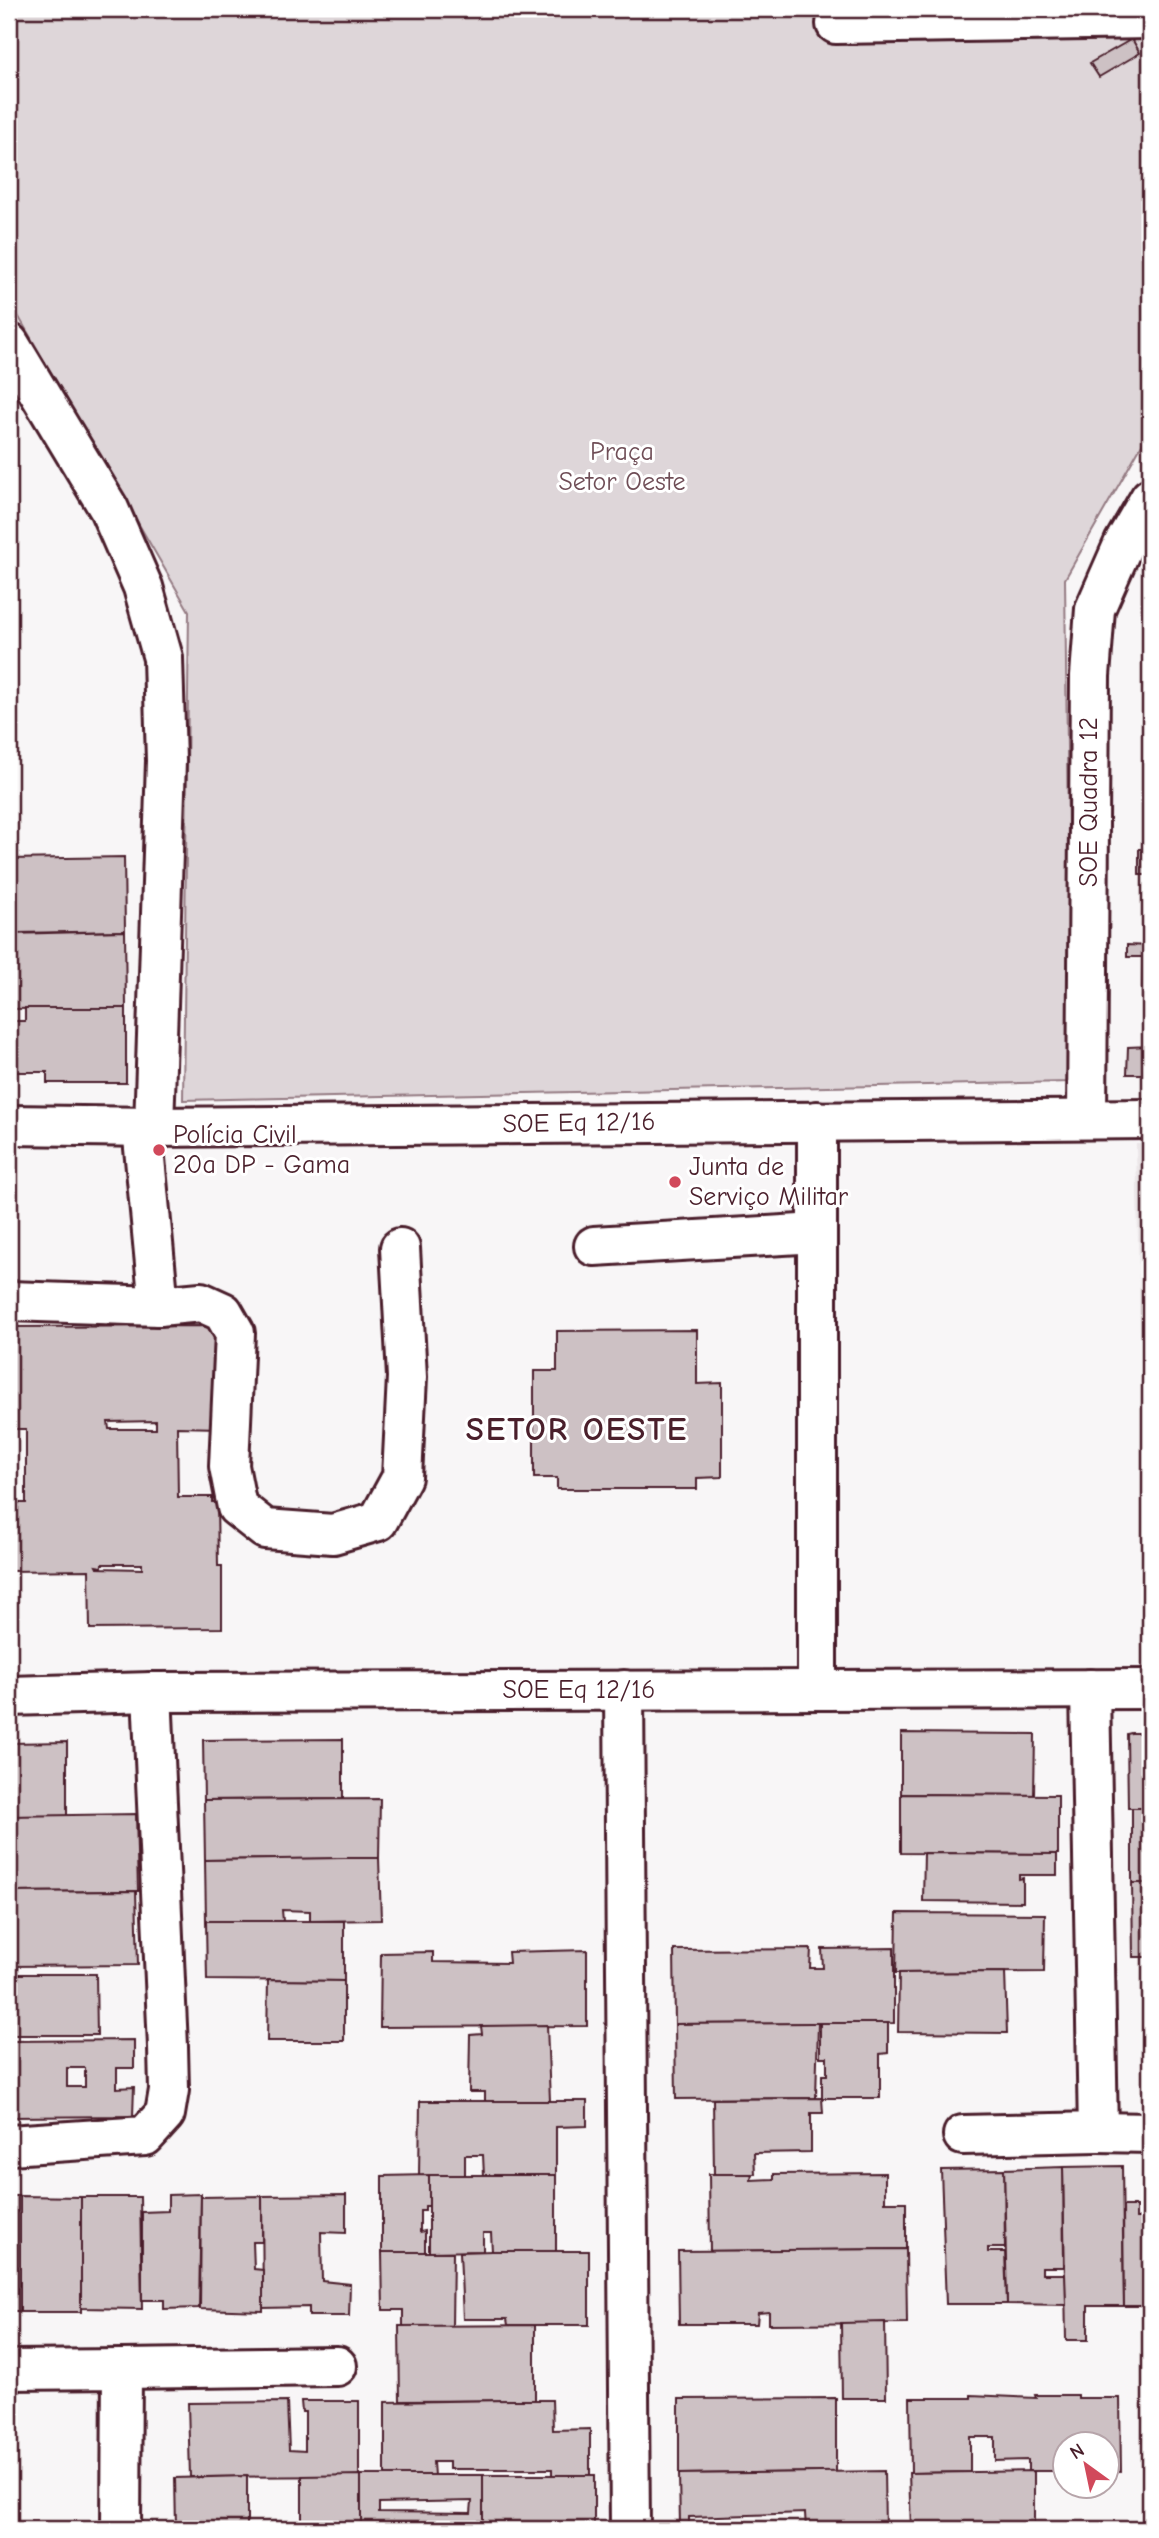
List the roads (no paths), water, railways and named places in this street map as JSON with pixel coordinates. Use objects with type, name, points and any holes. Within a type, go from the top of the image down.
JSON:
[{"type":"street","points":[[836,24],[1150,19]]},
{"type":"street","points":[[9,343],[108,509],[143,587],[163,659],[166,761],[148,1127],[159,1307]]},
{"type":"street","name":"SOE Quadra 12","points":[[1087,1119],[1090,676],[1095,609],[1124,543],[1150,498]]},
{"type":"street","name":"SOE Eq 12/16","points":[[9,1125],[148,1127],[1150,1119]]},
{"type":"street","points":[[817,1121],[817,1689]]},
{"type":"street","points":[[594,1246],[817,1233]]},
{"type":"street","points":[[9,1301],[159,1307],[201,1302],[223,1312],[235,1333],[229,1466],[237,1507],[265,1529],[333,1534],[378,1521],[402,1476],[408,1377],[400,1248]]},
{"type":"street","points":[[1090,1689],[1098,2132]]},
{"type":"street","name":"SOE Eq 12/16","points":[[9,1696],[152,1692],[1150,1689]]},
{"type":"street","points":[[624,1690],[630,2529]]},
{"type":"street","points":[[9,2145],[145,2136],[164,2114],[169,2090],[168,2048],[152,1692]]},
{"type":"street","points":[[963,2135],[1150,2133]]},
{"type":"street","points":[[9,2370],[337,2366]]},
{"type":"street","points":[[121,2529],[122,2369]]},
{"type":"place","name":"Polícia Civil 20a DP - Gama","points":[[159,1150]]},
{"type":"place","name":"Junta de Serviço Militar","points":[[675,1182]]},
{"type":"district","name":"SETOR OESTE","points":[[577,1429]]},
{"type":"park label","name":"Praça Setor Oeste","points":[[622,467]]}]
